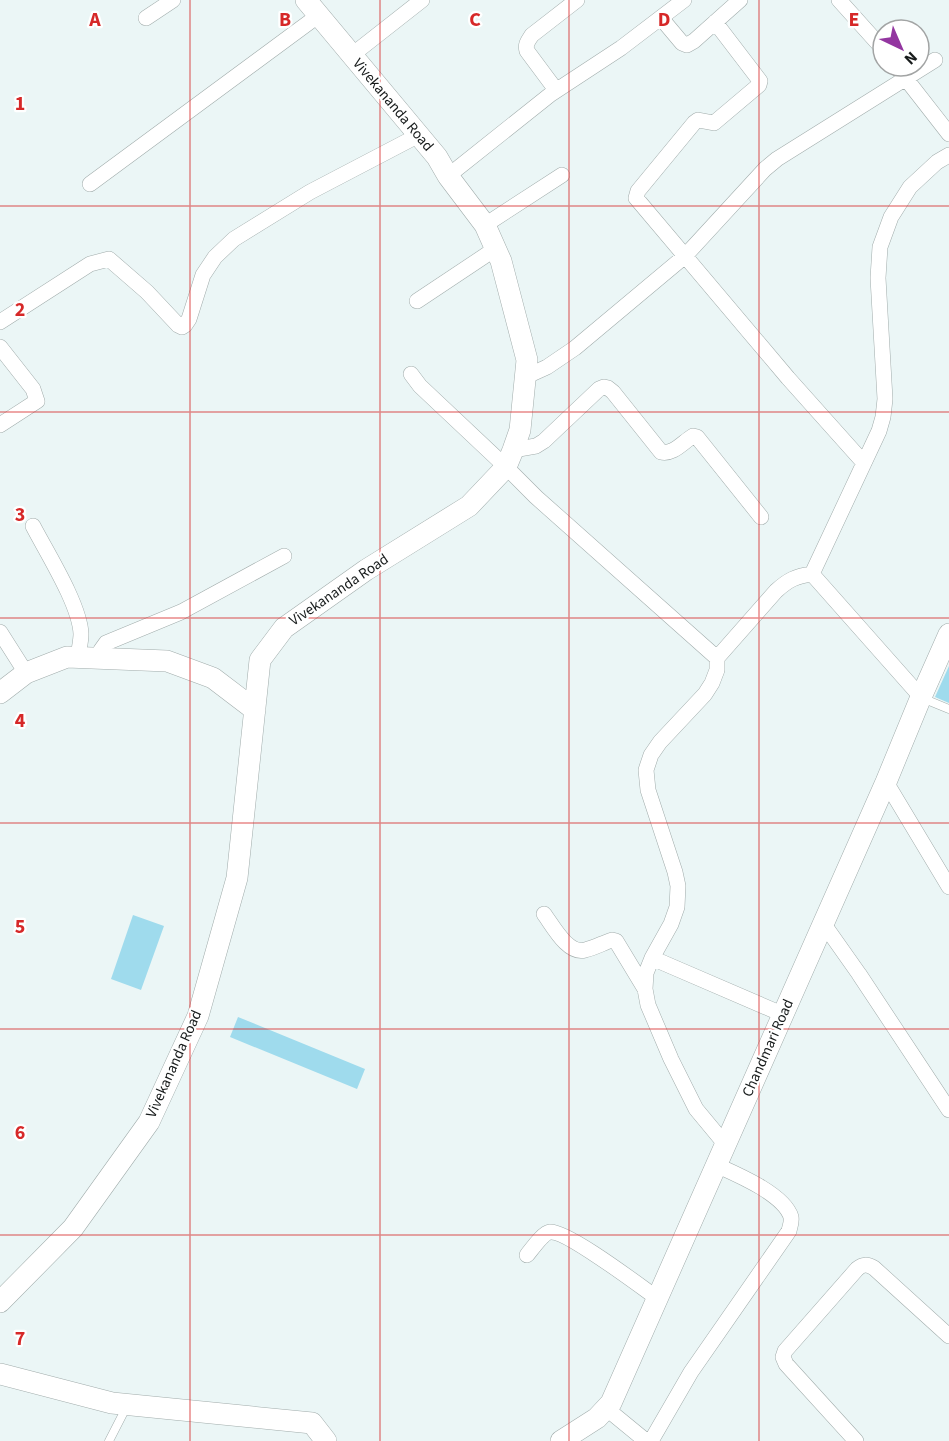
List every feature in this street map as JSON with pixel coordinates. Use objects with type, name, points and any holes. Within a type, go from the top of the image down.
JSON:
[{"type":"main road","name":"Vivekananda Road","points":[[0,1302],[73,1228],[149,1122],[198,1016],[237,878],[260,660],[284,628],[366,570],[469,506],[510,459],[520,430],[527,360],[501,261],[485,225],[448,176],[437,157],[313,8]]},
{"type":"main road","name":"Chandmari Road","points":[[561,1441],[597,1418],[612,1403],[949,634]]},
{"type":"main road","points":[[0,693],[26,673],[67,657],[167,661],[213,678],[255,711]]},
{"type":"main road","points":[[0,1374],[112,1403],[312,1423],[326,1441]]},
{"type":"street","points":[[146,18],[173,0]]},
{"type":"street","points":[[352,55],[422,0]]},
{"type":"street","points":[[556,90],[527,51],[527,41],[577,0]]},
{"type":"street","points":[[448,176],[556,90],[621,48],[684,0]]},
{"type":"street","points":[[661,18],[682,43],[687,45],[741,0]]},
{"type":"street","points":[[839,0],[871,36]]},
{"type":"street","points":[[90,184],[313,8]]},
{"type":"street","points":[[715,22],[758,77],[759,85],[714,123],[699,120],[694,123],[636,195],[636,198],[788,378],[864,463]]},
{"type":"street","points":[[931,61],[935,60]]},
{"type":"street","points":[[525,376],[546,367],[575,348],[685,256],[765,169],[777,159],[892,78]]},
{"type":"street","points":[[906,78],[949,134]]},
{"type":"street","points":[[0,322],[90,264],[109,259],[147,292],[178,325],[183,327],[189,319],[203,275],[215,257],[234,239],[310,192],[418,135]]},
{"type":"street","points":[[812,574],[884,417],[878,278],[880,248],[891,217],[910,187],[937,162],[949,155]]},
{"type":"street","points":[[485,225],[562,174]]},
{"type":"street","points":[[417,301],[495,249]]},
{"type":"street","points":[[0,347],[33,389],[37,401],[0,425]]},
{"type":"street","points":[[411,374],[420,386],[510,459],[536,497],[717,658]]},
{"type":"street","points":[[510,459],[544,441],[599,389],[608,388],[661,452],[671,452],[689,438],[696,437],[761,517]]},
{"type":"street","points":[[33,526],[70,596],[78,617],[88,658],[101,650],[106,643],[181,612],[284,556]]},
{"type":"street","points":[[725,1144],[696,1109],[648,1005],[645,989],[646,973],[671,924],[677,907],[678,886],[648,790],[646,770],[651,755],[660,742],[705,694],[712,683],[717,670],[717,658],[787,581],[812,574]]},
{"type":"street","points":[[812,574],[921,697]]},
{"type":"street","points":[[0,632],[26,673]]},
{"type":"street","points":[[886,782],[949,887]]},
{"type":"street","points":[[544,914],[568,945],[576,951],[584,951],[609,941],[616,941],[645,989]]},
{"type":"street","points":[[823,923],[949,1110]]},
{"type":"street","points":[[652,958],[782,1014]]},
{"type":"street","points":[[651,1441],[691,1372],[789,1231],[791,1223],[791,1216],[787,1209],[772,1195],[750,1180],[716,1165]]},
{"type":"street","points":[[527,1255],[545,1234],[552,1232],[560,1234],[576,1242],[657,1298]]},
{"type":"street","points":[[855,1441],[786,1364],[783,1357],[785,1351],[857,1269],[863,1264],[874,1268],[949,1336]]},
{"type":"street","points":[[607,1409],[646,1441]]},
{"type":"lane","points":[[921,697],[949,709]]},
{"type":"lane","points":[[109,1441],[128,1404]]},
{"type":"building","points":[[949,666],[949,703],[935,697]]},
{"type":"building","points":[[133,915],[164,926],[141,990],[111,979]]},
{"type":"building","points":[[238,1017],[365,1069],[357,1089],[230,1037]]}]
